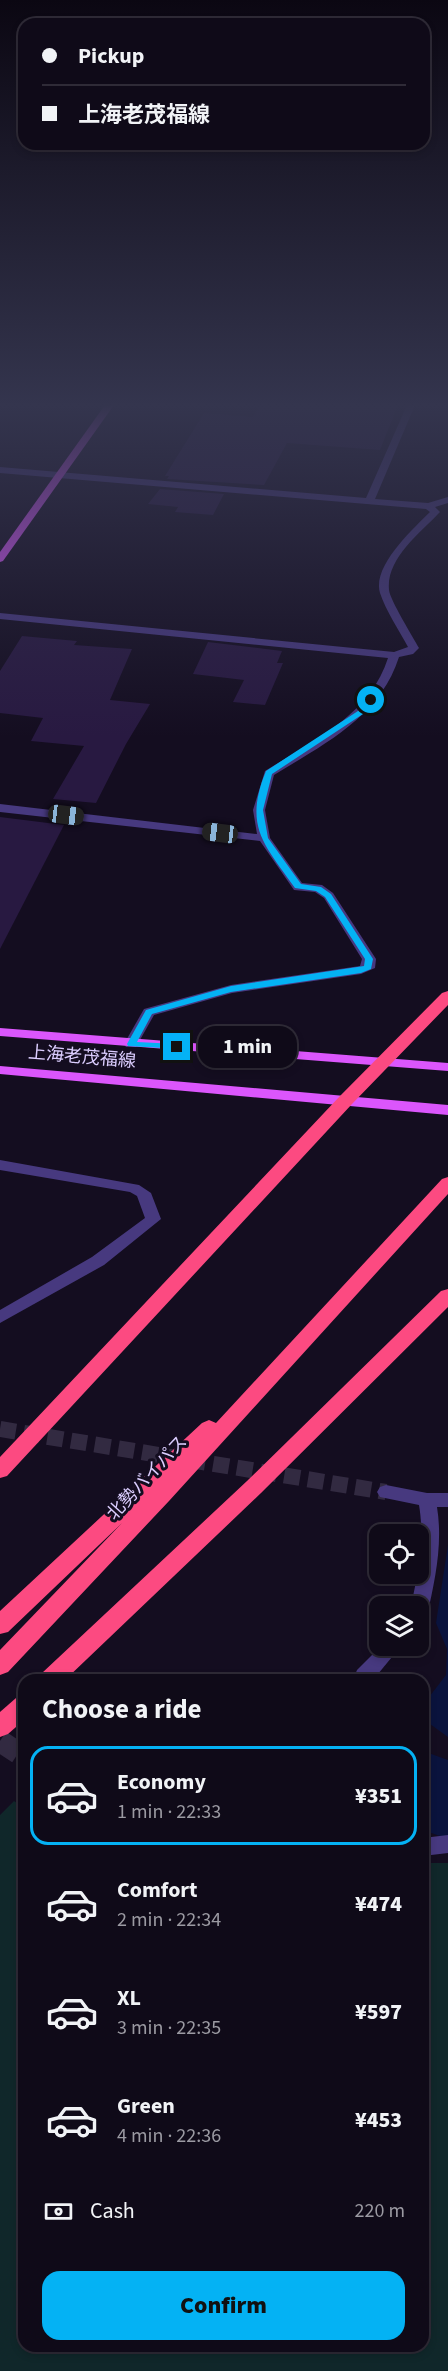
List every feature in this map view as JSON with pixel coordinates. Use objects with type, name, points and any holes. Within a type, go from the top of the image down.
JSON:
[{"type":"highway","points":[[0,1470],[346,1100],[448,996]]},
{"type":"highway","name":"北勢バイパス","points":[[0,1665],[162,1496],[448,1183]]},
{"type":"highway","points":[[56,1674],[254,1487],[448,1296]]},
{"type":"highway","name":"北勢バイパス","points":[[0,1625],[324,1320]]},
{"type":"highway","points":[[0,1727],[18,1710]]},
{"type":"main road","points":[[0,559],[31,516]]},
{"type":"main road","name":"上海老茂福線","points":[[0,1032],[448,1067]]},
{"type":"main road","name":"上海老茂福線","points":[[0,1070],[448,1110]]},
{"type":"street","points":[[0,616],[394,655],[409,652],[414,648],[384,591],[389,564],[407,540],[433,516]]},
{"type":"street","points":[[131,1044],[149,1012],[231,989],[368,968],[369,959],[328,896],[318,888],[298,887],[264,838],[259,810],[269,773],[360,713],[392,668],[394,655]]},
{"type":"street","points":[[0,808],[264,838]]},
{"type":"street","points":[[0,1165],[134,1188],[143,1193],[153,1219],[98,1261],[0,1317]]},
{"type":"street","points":[[386,1492],[427,1500],[448,1500]]},
{"type":"street","points":[[422,1596],[432,1540],[427,1500]]},
{"type":"street","points":[[366,1674],[383,1656]]},
{"type":"street","points":[[429,1846],[448,1844]]},
{"type":"green space","points":[[14,1801],[18,1804],[18,2352],[429,2352],[429,1863],[448,1863],[448,2371],[0,2371],[0,1815]]},
{"type":"shaded area","points":[[448,1545],[448,1737],[429,1723],[429,1697],[446,1675],[447,1649],[436,1623]]},
{"type":"building","points":[[22,636],[77,641],[74,645],[132,649],[110,700],[150,704],[126,744],[96,803],[53,799],[84,746],[31,741],[43,718],[0,713],[0,671]]},
{"type":"building","points":[[208,642],[282,651],[277,663],[283,663],[265,705],[233,702],[244,680],[193,674]]},
{"type":"building","points":[[0,817],[64,825],[0,949]]},
{"type":"waterway","points":[[429,1790],[448,1803]]},
{"type":"tunnel","points":[[0,1429],[386,1492]]},
{"type":"tunnel","points":[[0,1741],[18,1753]]},
{"type":"route","points":[[177,1047],[131,1044],[149,1012],[231,989],[368,968],[369,959],[328,896],[318,888],[298,887],[264,838],[259,810],[269,773],[360,713],[371,700]]}]
